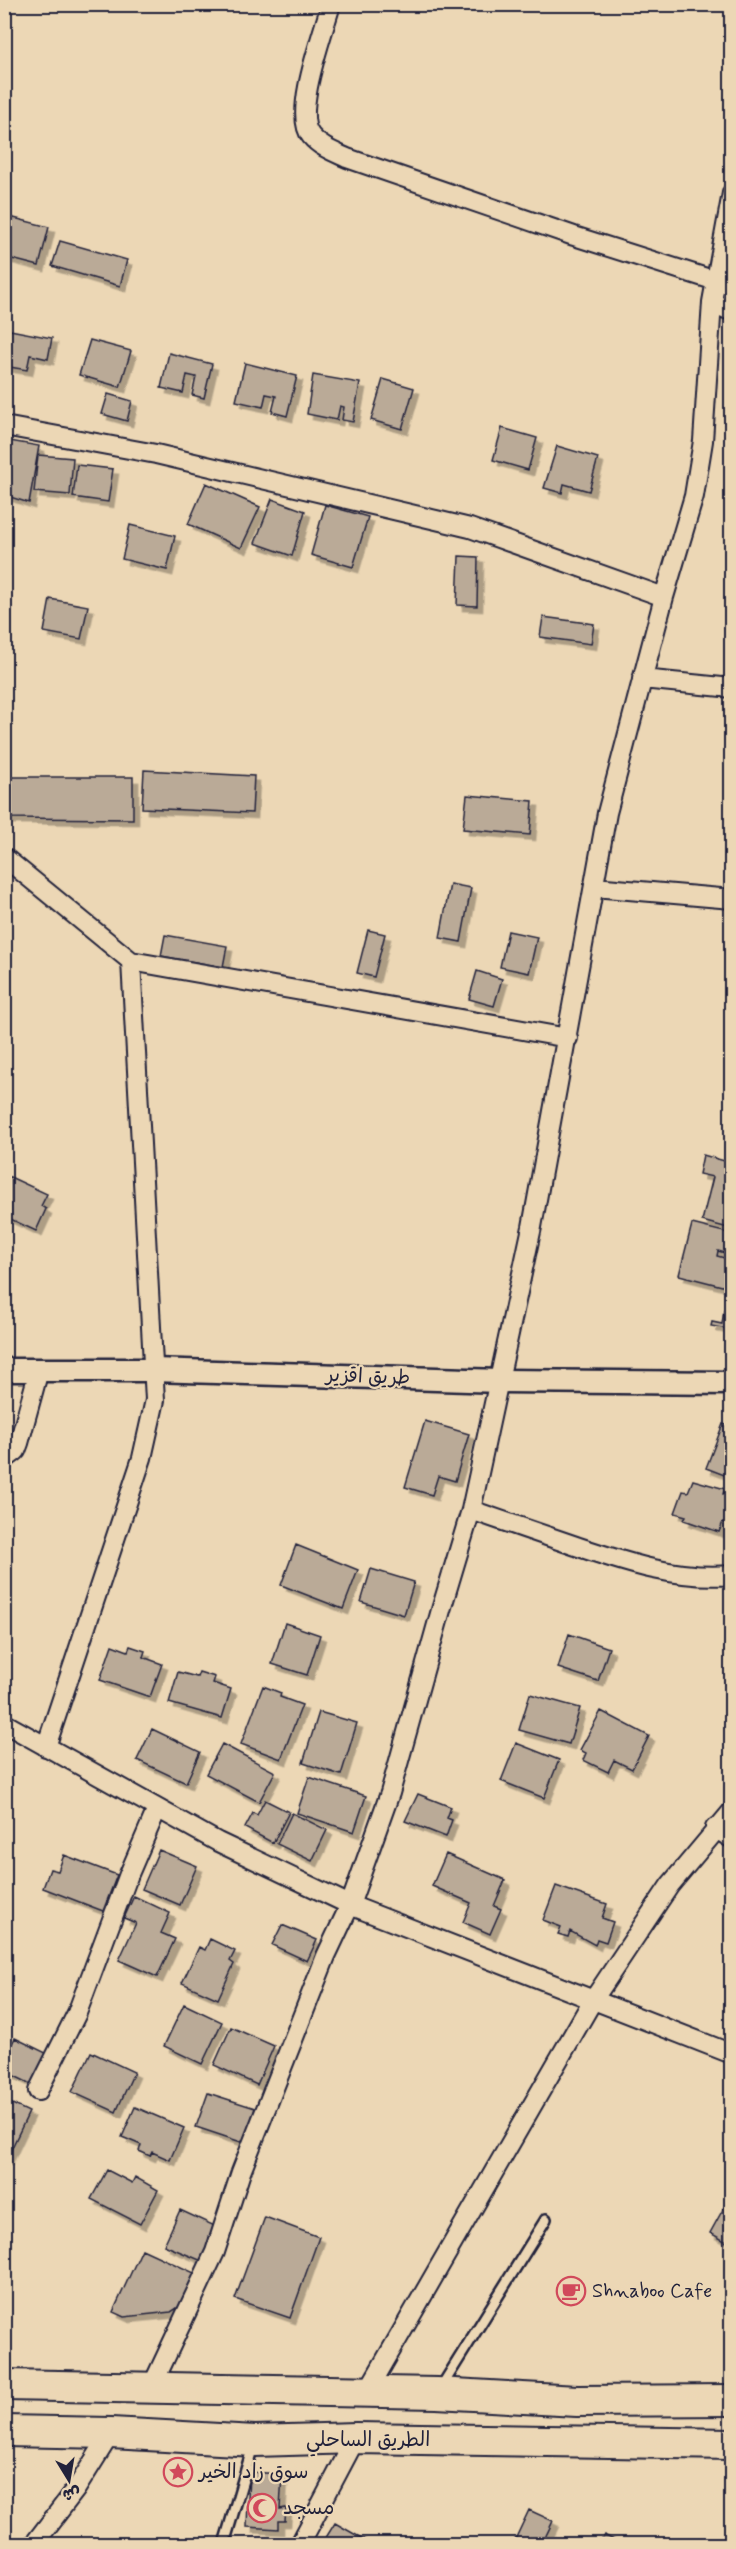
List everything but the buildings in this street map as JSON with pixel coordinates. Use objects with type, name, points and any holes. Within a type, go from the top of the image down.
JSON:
[{"type":"highway","points":[[4,2385],[437,2393],[577,2401],[732,2400]]},
{"type":"highway","name":"الطريق الساحلي","points":[[4,2431],[111,2433],[255,2441],[356,2438],[732,2444]]},
{"type":"street","points":[[331,4],[306,99],[305,119],[309,135],[321,145],[357,162],[574,236],[716,281]]},
{"type":"street","points":[[152,2386],[215,2252],[241,2172],[294,2043],[326,1956],[350,1905],[390,1793],[471,1510],[532,1227],[607,813],[664,597],[694,496],[702,441],[712,302],[732,193]]},
{"type":"street","points":[[712,302],[732,312]]},
{"type":"street","points":[[4,426],[156,454],[470,528],[664,597]]},
{"type":"street","points":[[642,679],[732,688]]},
{"type":"street","points":[[4,857],[131,961],[568,1038]]},
{"type":"street","points":[[594,887],[732,899]]},
{"type":"street","points":[[46,1747],[146,1442],[155,1400],[131,961]]},
{"type":"street","name":"طريق اقزير","points":[[4,1370],[153,1370],[500,1381],[732,1383]]},
{"type":"street","points":[[4,1460],[16,1451],[39,1370]]},
{"type":"street","points":[[471,1510],[625,1562],[676,1574],[732,1575]]},
{"type":"street","points":[[4,1723],[218,1842],[350,1905],[732,2054]]},
{"type":"street","points":[[38,2091],[76,2013],[129,1874],[157,1809]]},
{"type":"street","points":[[367,2392],[593,2000],[670,1885],[732,1810]]},
{"type":"street","points":[[715,1828],[732,1839]]},
{"type":"street","points":[[34,2544],[76,2488],[111,2433]]},
{"type":"street","points":[[300,2544],[356,2438]]},
{"type":"lane","points":[[437,2393],[546,2219]]},
{"type":"lane","points":[[224,2544],[255,2441]]},
{"type":"place","name":"Shnaboo Cafe","points":[[571,2291]]},
{"type":"place","name":"سوق زاد الخير","points":[[178,2472]]},
{"type":"place","name":"مسجد","points":[[262,2508]]}]
